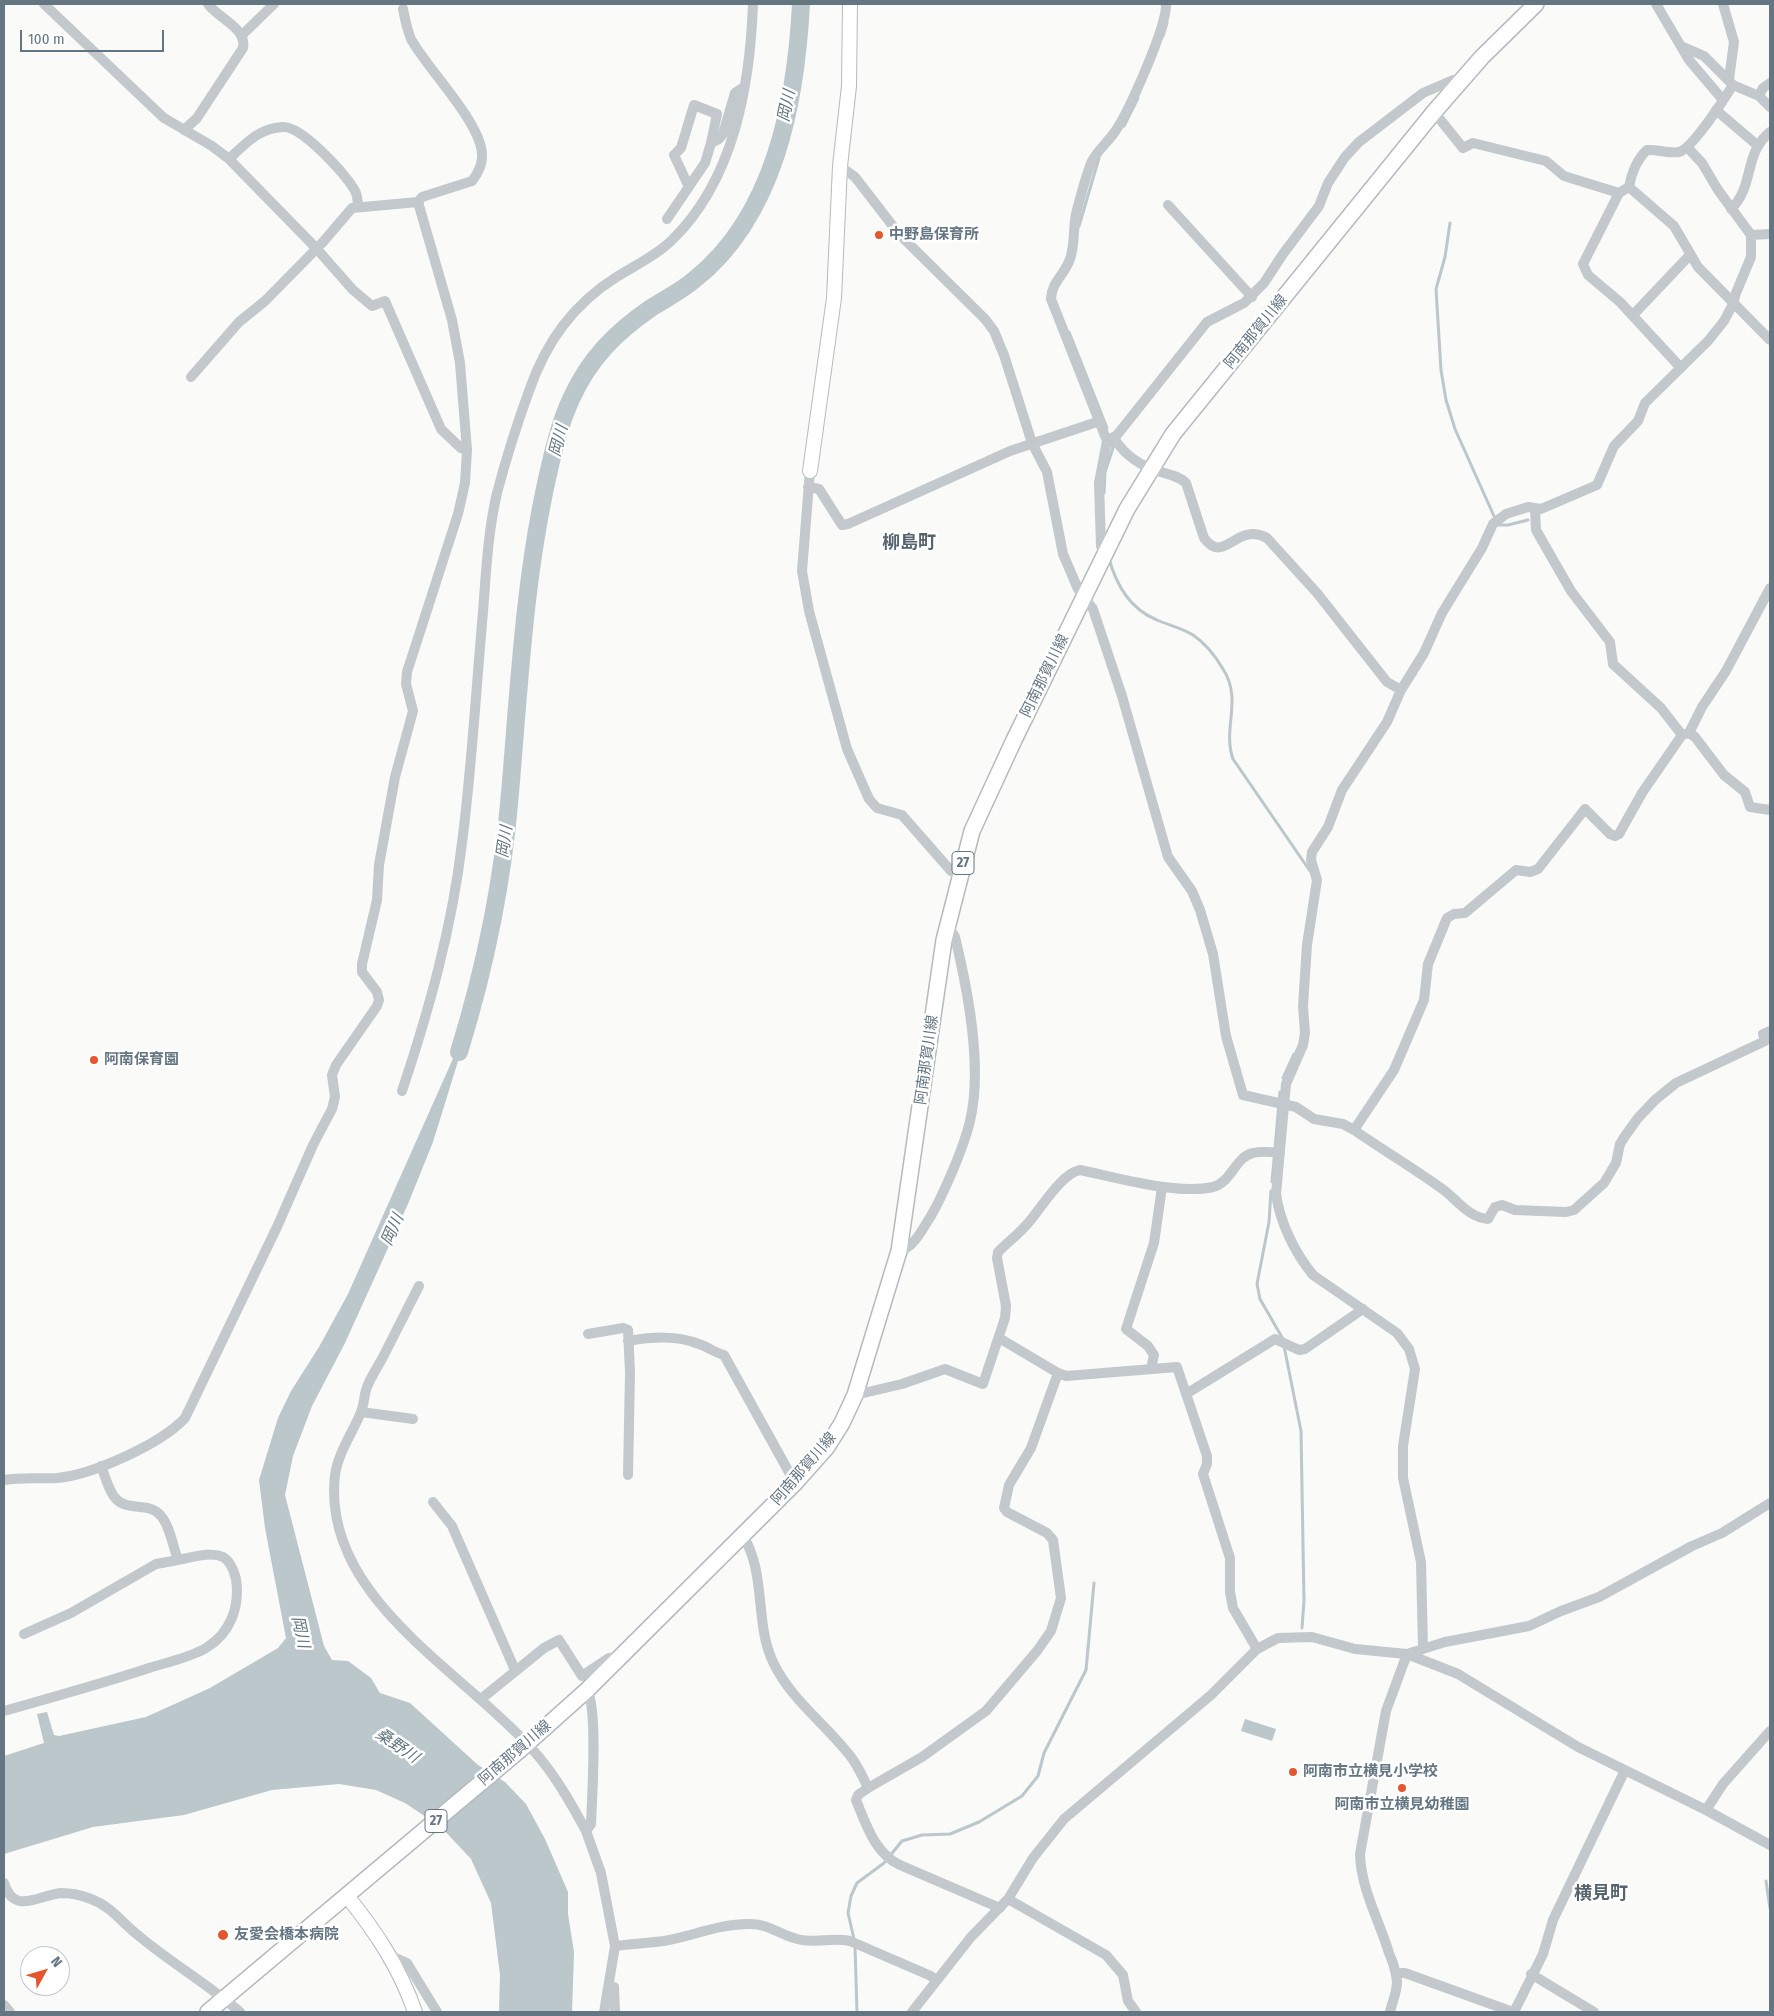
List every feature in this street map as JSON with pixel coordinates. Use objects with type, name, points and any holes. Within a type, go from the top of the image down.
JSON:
[{"type":"main road","name":"阿南那賀川線","points":[[208,2012],[515,1755],[587,1690],[743,1536],[827,1447],[842,1423],[854,1395],[899,1251],[948,926],[960,876],[982,809],[1104,555],[1150,469],[1191,412],[1434,112],[1460,82],[1536,4]]},
{"type":"street","points":[[44,4],[66,22],[141,98],[164,118],[212,146],[228,159],[316,248],[353,290],[372,306],[385,301],[441,429],[461,448],[467,450]]},
{"type":"street","points":[[184,130],[197,118],[243,48],[242,35],[219,17],[208,4]]},
{"type":"street","points":[[242,35],[274,4]]},
{"type":"street","points":[[402,1091],[427,1014],[455,893],[462,841],[486,573],[497,495],[529,390],[553,336],[567,318],[587,298],[671,242],[692,219],[724,165],[744,87],[753,4]]},
{"type":"street","points":[[850,4],[849,86],[840,166],[834,298],[808,487],[802,571],[809,611],[847,749],[870,798],[877,808],[902,815],[950,871],[960,876]]},
{"type":"street","points":[[1166,4],[1162,26],[1129,108],[1114,133],[1098,151],[1091,164],[1076,214],[1070,258],[1066,269],[1052,288],[1051,299],[1100,421],[1111,440],[1128,457],[1150,469],[1181,478],[1186,482],[1204,538],[1210,546],[1215,548],[1222,547],[1248,533],[1258,533],[1268,538],[1317,592],[1387,682],[1401,690]]},
{"type":"street","points":[[1656,4],[1689,60],[1723,100]]},
{"type":"street","points":[[1629,187],[1630,179],[1641,156],[1647,150],[1679,152],[1687,147],[1723,100],[1731,82],[1734,42],[1724,4]]},
{"type":"street","points":[[191,377],[239,322],[265,301],[316,248],[347,212],[358,207],[368,208],[418,202],[422,197],[472,181],[476,176],[482,156],[471,124],[434,74],[411,38],[404,6]]},
{"type":"street","points":[[1681,46],[1704,56],[1731,82],[1759,96],[1770,107]]},
{"type":"street","points":[[1104,555],[1101,546],[1099,483],[1111,440],[1207,322],[1252,297],[1264,284],[1283,254],[1319,206],[1336,167],[1350,152],[1424,93],[1453,80],[1460,82]]},
{"type":"street","points":[[1759,96],[1763,88],[1770,83]]},
{"type":"street","points":[[711,143],[719,139],[723,134],[732,101],[736,93],[744,87]]},
{"type":"street","points":[[667,219],[682,199],[688,184],[696,178],[705,163],[711,143],[717,114],[694,105],[680,148],[674,155],[688,184]]},
{"type":"street","points":[[1716,110],[1757,145]]},
{"type":"street","points":[[1434,112],[1463,148],[1473,143],[1546,162],[1564,176],[1618,193]]},
{"type":"street","points":[[228,159],[257,133],[269,128],[286,126],[302,134],[340,172],[354,189],[358,207]]},
{"type":"street","points":[[1731,209],[1738,202],[1744,188],[1757,145],[1770,132]]},
{"type":"street","points":[[1424,1648],[1421,1562],[1403,1478],[1403,1446],[1416,1368],[1409,1349],[1396,1333],[1363,1308],[1313,1275],[1305,1265],[1278,1210],[1276,1153],[1281,1104],[1286,1084],[1303,1045],[1305,1033],[1304,1006],[1307,946],[1318,880],[1311,860],[1312,852],[1328,827],[1342,790],[1387,722],[1401,690],[1424,653],[1442,612],[1482,548],[1493,524],[1506,514],[1528,507],[1535,510],[1590,490],[1597,485],[1614,446],[1638,421],[1645,403],[1708,340],[1724,321],[1734,304],[1736,293],[1752,257],[1751,235],[1731,209],[1702,163],[1687,147]]},
{"type":"street","points":[[840,166],[855,177],[899,234],[985,319],[994,331],[1022,404],[1032,443],[1047,472],[1063,554],[1077,587],[1092,609],[1122,696],[1168,857],[1192,891],[1200,910],[1213,954],[1224,1027],[1240,1090],[1244,1094],[1296,1107],[1314,1119],[1342,1124],[1354,1130],[1441,1188],[1459,1206],[1480,1218],[1488,1219],[1495,1208],[1502,1205],[1514,1210],[1566,1212],[1574,1210],[1604,1183],[1616,1163],[1620,1144],[1655,1100],[1676,1084],[1765,1041],[1763,1034],[1770,1030]]},
{"type":"street","points":[[1629,187],[1618,193],[1583,264],[1588,275],[1633,315],[1681,368]]},
{"type":"street","points":[[1629,187],[1674,226],[1689,256],[1770,340]]},
{"type":"street","points":[[4,1480],[23,1477],[58,1478],[102,1466],[142,1449],[162,1437],[187,1416],[217,1348],[266,1250],[313,1145],[332,1109],[335,1097],[332,1075],[336,1065],[377,1006],[377,992],[365,977],[362,964],[377,900],[379,865],[395,777],[413,711],[406,684],[407,672],[458,514],[465,483],[467,450],[460,363],[454,329],[418,202]]},
{"type":"street","points":[[1168,205],[1252,297]]},
{"type":"street","points":[[1751,235],[1770,234]]},
{"type":"street","points":[[1633,315],[1689,256]]},
{"type":"street","points":[[808,487],[819,489],[842,525],[848,524],[980,464],[1032,443],[1100,421]]},
{"type":"street","points":[[1535,510],[1536,530],[1571,591],[1610,642],[1613,664],[1686,734],[1695,737],[1724,775],[1745,792],[1750,807],[1770,810]]},
{"type":"street","points":[[1354,1130],[1394,1070],[1424,1000],[1428,964],[1447,918],[1454,914],[1465,913],[1516,870],[1530,872],[1538,869],[1585,809],[1610,834],[1615,836],[1619,834],[1642,793],[1686,734],[1726,671],[1770,588]]},
{"type":"street","points":[[899,1251],[907,1249],[936,1206],[970,1121],[974,1065],[971,1016],[955,937],[948,926]]},
{"type":"street","points":[[854,1395],[902,1384],[945,1369],[983,1384],[999,1338],[1006,1306],[997,1258],[998,1252],[1028,1223],[1074,1171],[1080,1170],[1162,1187],[1212,1187],[1221,1184],[1243,1158],[1253,1152],[1276,1153]]},
{"type":"street","points":[[1151,1368],[1154,1355],[1148,1346],[1126,1329],[1154,1243],[1162,1187]]},
{"type":"street","points":[[418,1286],[366,1390],[361,1412],[335,1472],[336,1512],[341,1537],[353,1568],[373,1595],[416,1641],[481,1698],[527,1744],[550,1772],[586,1830],[602,1873],[615,1946],[617,1960],[614,1990],[615,2012]]},
{"type":"street","points":[[1186,1394],[1275,1339],[1299,1350],[1305,1348],[1363,1308]]},
{"type":"street","points":[[588,1334],[623,1328],[628,1330],[628,1475]]},
{"type":"street","points":[[628,1341],[653,1336],[686,1340],[701,1344],[710,1351],[724,1354],[795,1483]]},
{"type":"street","points":[[999,1338],[1066,1376],[1177,1367],[1206,1456],[1207,1464],[1203,1474],[1230,1558],[1230,1592],[1233,1608],[1257,1649]]},
{"type":"street","points":[[1000,1908],[993,1903],[890,1861],[874,1839],[856,1800],[858,1795],[868,1788],[922,1757],[986,1711],[1015,1678],[1051,1631],[1061,1598],[1053,1540],[1047,1533],[1007,1512],[1004,1508],[1010,1486],[1031,1448],[1058,1373]]},
{"type":"street","points":[[361,1412],[413,1419]]},
{"type":"street","points":[[102,1466],[109,1487],[120,1503],[129,1507],[152,1509],[161,1515],[178,1560]]},
{"type":"street","points":[[433,1502],[452,1526],[515,1670]]},
{"type":"street","points":[[1407,1654],[1424,1648],[1528,1626],[1599,1597],[1692,1546],[1722,1533],[1770,1503]]},
{"type":"street","points":[[743,1536],[753,1556],[765,1633],[773,1662],[794,1694],[847,1752],[868,1788]]},
{"type":"street","points":[[4,1711],[97,1685],[207,1648],[222,1634],[232,1620],[237,1602],[235,1575],[231,1566],[222,1556],[214,1555],[156,1564],[71,1613],[24,1634]]},
{"type":"street","points":[[912,2012],[971,1937],[1008,1899],[1033,1858],[1064,1819],[1211,1695],[1257,1649],[1278,1638],[1293,1636],[1312,1637],[1355,1649],[1407,1654],[1475,1683],[1578,1747],[1706,1810],[1770,1845]]},
{"type":"street","points":[[481,1698],[544,1648],[559,1640],[582,1676],[609,1658],[618,1660]]},
{"type":"street","points":[[1390,2012],[1397,1985],[1396,1973],[1380,1923],[1364,1888],[1360,1871],[1360,1854],[1386,1711],[1407,1654]]},
{"type":"street","points":[[586,1830],[591,1824],[592,1770],[592,1698],[587,1690]]},
{"type":"street","points":[[1706,1810],[1723,1784],[1770,1731]]},
{"type":"street","points":[[1396,1973],[1406,1973],[1513,2012],[1543,1954],[1553,1920],[1625,1770]]},
{"type":"street","points":[[5,1890],[18,1901],[31,1901],[60,1894],[75,1894],[94,1900],[114,1913],[138,1936],[240,2012]]},
{"type":"street","points":[[352,1892],[391,1956],[415,2012]]},
{"type":"street","points":[[1008,1899],[1106,1955],[1123,1975],[1128,2001],[1136,2012]]},
{"type":"street","points":[[615,1946],[665,1940],[749,1924],[768,1926],[796,1939],[820,1941],[838,1938],[850,1940],[931,1976],[936,1981]]},
{"type":"street","points":[[604,2012],[615,1946]]},
{"type":"street","points":[[391,1956],[407,1962],[438,2012]]},
{"type":"street","points":[[1531,1974],[1594,2012]]},
{"type":"street","points":[[4,2005],[10,2012]]},
{"type":"water","name":"桑野川","points":[[472,1016],[433,1142],[408,1204],[345,1343],[312,1406],[293,1456],[285,1495],[324,1646],[332,1660],[348,1661],[371,1678],[380,1693],[410,1703],[478,1765],[505,1782],[526,1804],[545,1839],[568,1892],[568,1914],[574,1952],[572,2012],[499,2012],[500,1975],[491,1903],[471,1859],[441,1827],[405,1803],[376,1790],[339,1784],[272,1790],[184,1815],[93,1827],[4,1854],[4,1756],[44,1743],[37,1714],[47,1712],[54,1735],[59,1736],[146,1717],[210,1688],[278,1648],[286,1638],[265,1528],[259,1480],[278,1418],[291,1391],[319,1347],[348,1294]]},
{"type":"water","points":[[1245,1719],[1276,1729],[1272,1741],[1241,1731]]},
{"type":"waterway","name":"岡川","points":[[459,1052],[485,956],[498,891],[507,826],[523,636],[533,557],[547,479],[560,427],[579,383],[605,347],[638,317],[694,280],[722,254],[744,224],[762,190],[776,154],[786,117],[794,79],[801,4]]},
{"type":"waterway","points":[[1163,36],[1167,23]]},
{"type":"waterway","points":[[1124,126],[1138,98]]},
{"type":"waterway","points":[[1079,226],[1099,158]]},
{"type":"waterway","points":[[1450,223],[1445,257],[1436,289],[1441,370],[1446,400],[1455,429],[1498,525],[1508,525],[1528,520]]},
{"type":"waterway","points":[[1069,332],[1107,428]]},
{"type":"waterway","points":[[1104,493],[1105,472],[1113,448],[1111,441]]},
{"type":"waterway","points":[[1109,559],[1116,578],[1126,596],[1139,610],[1161,622],[1193,635],[1206,646],[1220,664],[1229,680],[1231,692],[1230,748],[1233,759],[1310,871]]},
{"type":"waterway","points":[[1283,1078],[1294,1054]]},
{"type":"waterway","points":[[1272,1182],[1280,1092]]},
{"type":"waterway","points":[[1271,1191],[1269,1222],[1257,1284],[1260,1299],[1283,1339]]},
{"type":"waterway","points":[[1284,1346],[1301,1431],[1304,1601],[1302,1628]]},
{"type":"waterway","points":[[854,1939],[848,1913],[851,1896],[857,1883],[884,1863],[902,1841],[922,1835],[950,1834],[979,1822],[1022,1796],[1038,1776],[1044,1753],[1086,1670],[1094,1583]]},
{"type":"waterway","points":[[1766,1881],[1770,1908]]},
{"type":"waterway","points":[[855,1946],[857,2012]]},
{"type":"place","name":"中野島保育所","points":[[879,235]]},
{"type":"place","name":"阿南保育園","points":[[94,1060]]},
{"type":"place","name":"阿南市立横見小学校","points":[[1293,1772]]},
{"type":"place","name":"阿南市立横見幼稚園","points":[[1402,1788]]},
{"type":"place","name":"友愛会橋本病院","points":[[223,1935]]},
{"type":"district","name":"柳島町","points":[[909,543]]},
{"type":"district","name":"横見町","points":[[1601,1894]]}]
